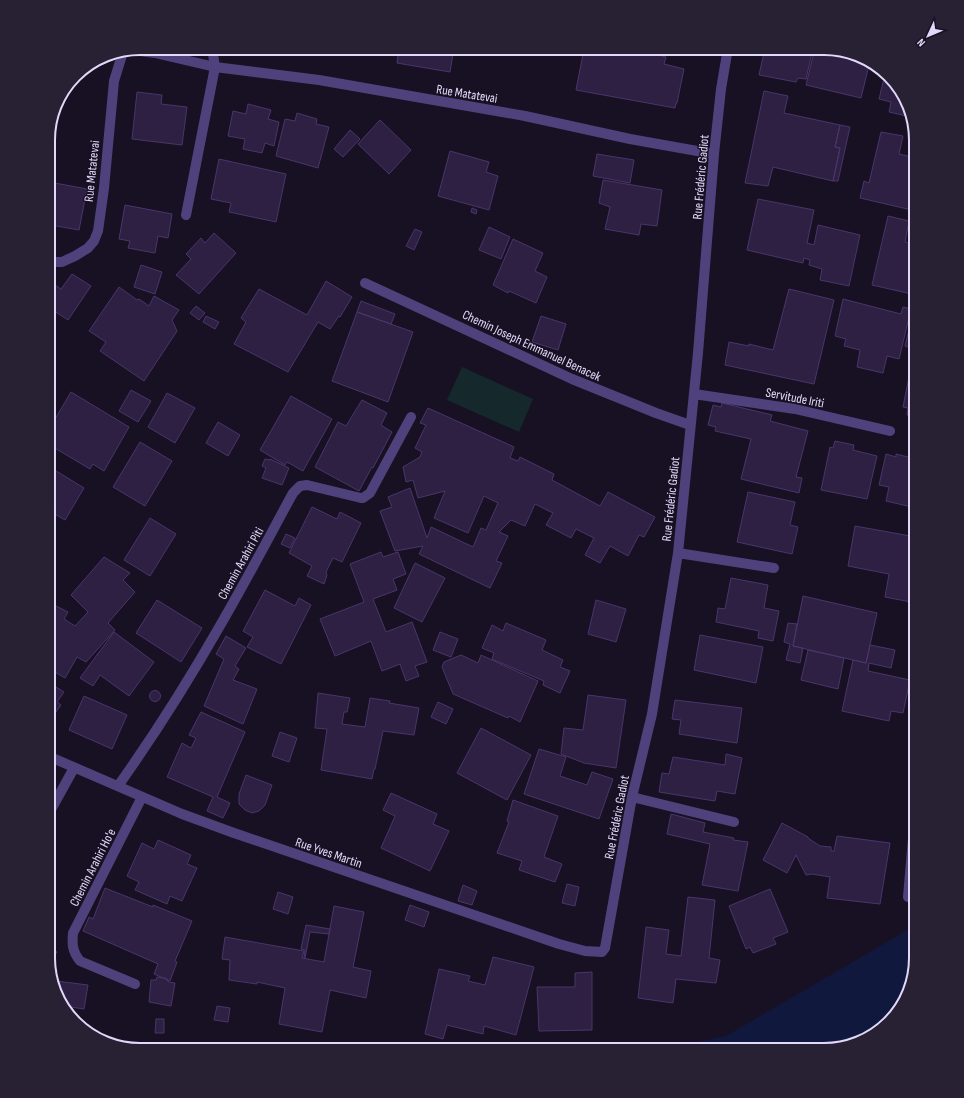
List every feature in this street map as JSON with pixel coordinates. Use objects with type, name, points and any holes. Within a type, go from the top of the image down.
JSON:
[{"type":"street","name":"Rue Matatevai","points":[[164,55],[215,67],[319,80],[525,116],[630,139],[714,154]]},
{"type":"street","points":[[186,215],[215,67],[213,55]]},
{"type":"street","name":"Rue Frédéric Gadiot","points":[[605,948],[632,797],[652,714],[678,553],[694,394],[714,154],[727,55]]},
{"type":"street","name":"Rue Matatevai","points":[[55,262],[62,262],[76,256],[94,241],[98,231],[104,188],[114,81],[121,57]]},
{"type":"street","name":"Chemin Joseph Emmanuel Benacek","points":[[365,283],[572,379],[690,425]]},
{"type":"street","name":"Servitude Iriti","points":[[694,394],[795,409],[890,431]]},
{"type":"street","name":"Chemin Arahiri Piti","points":[[118,786],[154,735],[190,677],[293,493],[300,486],[307,485],[361,498],[365,497],[370,493],[411,417]]},
{"type":"street","points":[[678,553],[774,568]]},
{"type":"street","name":"Rue Yves Martin","points":[[55,759],[182,814],[234,833],[559,944],[585,951],[602,952],[605,948]]},
{"type":"street","points":[[55,802],[74,768]]},
{"type":"street","name":"Chemin Arahiri Ho'e","points":[[135,984],[80,960],[74,954],[72,945],[73,933],[142,797]]},
{"type":"street","points":[[632,797],[734,822]]},
{"type":"street","points":[[908,897],[909,885]]},
{"type":"green space","points":[[462,367],[533,399],[519,432],[447,400]]},
{"type":"water","points":[[909,929],[908,969],[900,995],[895,1005],[884,1018],[866,1032],[846,1040],[824,1043],[692,1043],[726,1036]]},
{"type":"building","points":[[398,55],[453,55],[450,72],[397,63]]},
{"type":"building","points":[[583,55],[662,55],[666,57],[664,64],[684,69],[675,108],[576,90]]},
{"type":"building","points":[[763,55],[811,55],[806,79],[798,78],[796,82],[759,75]]},
{"type":"building","points":[[813,55],[840,57],[868,67],[861,98],[806,85]]},
{"type":"building","points":[[884,80],[898,98],[905,116],[889,112],[891,102],[879,99]]},
{"type":"building","points":[[764,91],[788,96],[784,113],[840,125],[835,147],[840,148],[833,181],[773,167],[768,186],[745,183]]},
{"type":"building","points":[[137,92],[162,95],[161,104],[187,107],[182,145],[132,139]]},
{"type":"building","points":[[248,104],[271,110],[268,119],[279,122],[274,146],[265,143],[262,153],[243,149],[245,139],[228,136],[233,111],[246,114]]},
{"type":"building","points":[[297,113],[317,119],[316,124],[329,127],[318,168],[276,156],[285,119],[295,121]]},
{"type":"building","points":[[380,120],[411,150],[389,174],[358,144]]},
{"type":"building","points":[[840,125],[850,127],[838,181],[833,181],[840,148],[835,147]]},
{"type":"building","points":[[350,130],[360,139],[343,157],[334,149]]},
{"type":"building","points":[[881,132],[903,136],[899,154],[909,156],[909,209],[860,198],[864,181],[869,183]]},
{"type":"building","points":[[450,151],[489,162],[486,172],[498,176],[489,210],[438,196]]},
{"type":"building","points":[[597,154],[634,160],[630,183],[593,176]]},
{"type":"building","points":[[219,159],[286,174],[276,222],[229,212],[231,203],[211,199]]},
{"type":"building","points":[[603,180],[662,190],[657,226],[641,224],[639,235],[605,229],[610,207],[599,203]]},
{"type":"building","points":[[55,183],[87,189],[79,230],[55,226]]},
{"type":"building","points":[[758,199],[814,210],[807,243],[814,245],[818,225],[860,235],[849,286],[820,280],[822,269],[809,265],[810,260],[804,258],[803,263],[747,250]]},
{"type":"building","points":[[125,205],[172,214],[168,238],[158,236],[155,253],[128,248],[130,241],[119,239]]},
{"type":"building","points":[[472,208],[477,210],[476,214],[471,212]]},
{"type":"building","points":[[888,216],[909,221],[905,242],[909,243],[909,293],[872,285]]},
{"type":"building","points":[[489,227],[510,237],[501,259],[479,250]]},
{"type":"building","points":[[415,229],[422,232],[414,250],[406,246]]},
{"type":"building","points":[[214,233],[236,253],[199,294],[176,275],[191,259],[186,254],[201,238],[205,243]]},
{"type":"building","points":[[513,239],[543,253],[535,271],[547,277],[536,303],[509,291],[508,293],[493,285]]},
{"type":"building","points":[[141,265],[162,272],[155,294],[134,287]]},
{"type":"building","points":[[72,274],[91,286],[68,320],[55,312],[55,285],[61,289]]},
{"type":"building","points":[[326,281],[352,297],[340,317],[339,316],[330,329],[318,322],[288,372],[234,344],[246,322],[241,318],[259,289],[307,315]]},
{"type":"building","points":[[119,287],[137,300],[139,299],[149,306],[154,296],[179,310],[172,320],[177,331],[144,381],[100,351],[106,342],[89,331]]},
{"type":"building","points":[[789,289],[834,300],[814,384],[725,365],[729,342],[749,346],[749,344],[773,350]]},
{"type":"building","points":[[843,299],[901,314],[903,307],[909,308],[909,317],[899,359],[887,356],[883,373],[857,367],[860,350],[844,346],[846,339],[835,336]]},
{"type":"building","points":[[361,301],[395,314],[391,324],[357,312]]},
{"type":"building","points":[[196,306],[205,313],[199,320],[190,313]]},
{"type":"building","points":[[357,312],[413,332],[388,402],[332,381]]},
{"type":"building","points":[[206,316],[219,322],[215,329],[203,322]]},
{"type":"building","points":[[541,316],[566,324],[558,350],[532,342]]},
{"type":"building","points":[[909,330],[909,347],[905,346]]},
{"type":"building","points":[[909,377],[909,416],[907,415],[908,408],[903,407]]},
{"type":"building","points":[[131,390],[151,401],[138,422],[119,411]]},
{"type":"building","points":[[71,392],[129,427],[104,471],[93,464],[90,469],[55,448],[55,419]]},
{"type":"building","points":[[167,393],[195,408],[175,443],[148,427]]},
{"type":"building","points":[[291,396],[332,419],[303,471],[287,462],[285,465],[260,450]]},
{"type":"building","points":[[362,400],[387,413],[381,425],[392,432],[359,491],[315,467],[338,422],[346,426]]},
{"type":"building","points":[[722,403],[772,415],[770,421],[808,431],[796,477],[802,478],[799,493],[741,479],[751,439],[715,431],[716,427],[708,425],[713,405],[721,407]]},
{"type":"building","points":[[428,408],[514,447],[510,458],[518,461],[520,457],[554,474],[552,480],[600,506],[608,492],[655,517],[644,537],[639,535],[628,556],[610,546],[600,563],[585,555],[594,538],[576,529],[571,538],[546,525],[553,513],[535,504],[525,526],[511,520],[499,532],[508,536],[496,561],[502,563],[490,588],[419,554],[423,546],[395,551],[380,511],[392,507],[388,497],[410,488],[427,538],[431,527],[473,547],[481,528],[486,530],[498,503],[484,496],[468,533],[434,518],[445,491],[418,498],[413,480],[406,482],[403,467],[420,457],[422,452],[415,448],[426,425],[420,423]]},
{"type":"building","points":[[218,422],[240,435],[228,456],[206,443]]},
{"type":"building","points":[[835,441],[854,445],[853,450],[877,456],[867,499],[821,490],[830,447],[833,448]]},
{"type":"building","points":[[140,442],[172,461],[145,506],[113,487]]},
{"type":"building","points":[[886,454],[896,457],[896,454],[909,457],[909,506],[886,501],[889,487],[879,485]]},
{"type":"building","points":[[265,459],[270,459],[289,468],[282,485],[262,478],[266,468],[262,466]]},
{"type":"building","points":[[55,470],[84,488],[65,520],[55,514]]},
{"type":"building","points":[[748,492],[795,502],[790,525],[798,527],[792,554],[737,542]]},
{"type":"building","points":[[312,507],[337,519],[340,512],[361,523],[342,562],[333,558],[326,572],[327,575],[324,584],[307,576],[312,566],[289,553]]},
{"type":"building","points":[[150,518],[176,534],[150,576],[124,560]]},
{"type":"building","points":[[855,526],[909,536],[909,602],[885,597],[889,574],[848,566]]},
{"type":"building","points":[[286,534],[295,538],[290,548],[281,544]]},
{"type":"building","points":[[381,552],[383,557],[398,552],[406,574],[393,579],[397,590],[373,599],[386,632],[412,622],[427,662],[415,666],[419,676],[406,681],[400,664],[382,671],[371,641],[335,656],[320,619],[364,602],[350,564]]},
{"type":"building","points":[[104,557],[130,573],[123,580],[135,592],[108,623],[115,630],[86,662],[77,657],[65,678],[55,672],[55,606],[68,612],[64,619],[75,626],[88,612],[71,595]]},
{"type":"building","points":[[415,563],[445,578],[422,622],[394,608]]},
{"type":"building","points":[[731,578],[768,585],[764,608],[779,611],[773,641],[758,638],[759,631],[716,622],[718,608],[725,609]]},
{"type":"building","points":[[265,590],[295,606],[299,598],[311,605],[281,664],[247,647],[253,637],[243,631]]},
{"type":"building","points":[[803,596],[877,613],[866,663],[793,646]]},
{"type":"building","points":[[157,600],[202,628],[181,662],[136,633]]},
{"type":"building","points":[[596,600],[626,609],[616,642],[588,634]]},
{"type":"building","points":[[506,623],[546,640],[542,650],[563,660],[560,667],[570,671],[560,693],[543,685],[544,681],[492,659],[494,653],[482,648],[492,625],[503,631]]},
{"type":"building","points":[[788,623],[797,624],[793,646],[803,648],[800,663],[786,660],[790,644],[784,642]]},
{"type":"building","points":[[114,632],[154,662],[129,696],[100,675],[93,686],[80,678]]},
{"type":"building","points":[[440,632],[458,639],[451,657],[433,650]]},
{"type":"building","points":[[700,635],[763,647],[756,683],[694,670]]},
{"type":"building","points":[[226,636],[246,648],[235,666],[239,669],[233,680],[257,689],[243,724],[204,706],[224,659],[216,654]]},
{"type":"building","points":[[870,645],[895,650],[891,668],[869,663],[868,671],[909,680],[903,713],[891,711],[889,721],[842,711],[853,660],[866,663]]},
{"type":"building","points":[[808,650],[844,658],[838,689],[801,680]]},
{"type":"building","points":[[461,655],[478,663],[481,655],[538,681],[520,722],[509,716],[508,718],[453,694],[442,667],[444,662]]},
{"type":"building","points":[[56,687],[64,692],[57,702],[61,705],[55,713]]},
{"type":"building","points":[[153,691],[157,691],[159,692],[159,700],[153,701],[150,698],[150,694]]},
{"type":"building","points":[[318,693],[350,698],[347,712],[344,712],[342,724],[365,727],[370,698],[419,708],[414,735],[383,731],[372,779],[321,770],[327,729],[315,728]]},
{"type":"building","points":[[588,695],[626,700],[616,768],[584,763],[561,754],[564,728],[583,730]]},
{"type":"building","points":[[84,696],[127,715],[112,749],[69,730]]},
{"type":"building","points":[[675,700],[742,708],[737,743],[679,734],[681,720],[672,719]]},
{"type":"building","points":[[438,702],[453,709],[446,724],[431,717]]},
{"type":"building","points":[[201,712],[245,732],[217,797],[230,803],[223,818],[207,811],[213,797],[167,777],[182,743],[191,748],[196,738],[189,735]]},
{"type":"building","points":[[481,728],[531,755],[507,800],[457,773]]},
{"type":"building","points":[[280,732],[297,738],[289,762],[272,756]]},
{"type":"building","points":[[539,749],[566,757],[560,776],[587,785],[592,772],[613,779],[599,819],[524,794]]},
{"type":"building","points":[[726,754],[742,758],[735,794],[717,791],[715,801],[659,792],[662,773],[669,774],[673,757],[725,765]]},
{"type":"building","points":[[246,775],[272,785],[265,805],[259,811],[252,813],[245,810],[239,804],[239,794]]},
{"type":"building","points":[[391,793],[437,814],[433,824],[449,831],[430,871],[381,848],[395,816],[383,810]]},
{"type":"building","points":[[513,800],[558,816],[544,857],[562,864],[555,882],[519,870],[522,861],[497,853],[509,822],[507,821]]},
{"type":"building","points":[[671,814],[705,823],[703,832],[734,838],[733,840],[748,842],[738,891],[702,885],[710,844],[667,834]]},
{"type":"building","points":[[782,823],[808,837],[820,846],[831,847],[831,851],[834,851],[837,836],[890,843],[880,904],[827,898],[830,877],[812,874],[806,875],[796,855],[787,873],[763,860]]},
{"type":"building","points":[[158,840],[191,855],[187,864],[197,868],[182,901],[170,896],[167,904],[135,890],[139,882],[127,876],[142,843],[154,849]]},
{"type":"building","points":[[567,884],[579,887],[575,906],[562,903]]},
{"type":"building","points":[[463,885],[477,891],[472,905],[458,901]]},
{"type":"building","points":[[105,888],[192,921],[175,961],[177,962],[170,981],[154,974],[158,964],[83,931],[89,917],[93,919]]},
{"type":"building","points":[[770,889],[788,932],[773,938],[776,944],[753,953],[750,947],[746,949],[729,906]]},
{"type":"building","points":[[278,892],[293,897],[288,914],[273,909]]},
{"type":"building","points":[[688,897],[715,900],[709,958],[720,960],[716,983],[676,979],[673,1003],[638,998],[646,927],[669,930],[666,954],[681,956]]},
{"type":"building","points":[[410,905],[429,912],[424,927],[405,920]]},
{"type":"building","points":[[334,906],[364,912],[353,967],[371,971],[366,998],[330,990],[322,1032],[279,1024],[285,988],[257,982],[257,984],[229,980],[230,960],[222,959],[225,937],[304,951],[302,958],[324,962]]},
{"type":"building","points":[[306,925],[330,929],[329,934],[310,932],[304,958],[305,950],[301,949]]},
{"type":"building","points":[[493,957],[534,967],[516,1035],[484,1026],[483,1034],[447,1025],[443,1039],[425,1034],[439,969],[470,976],[468,981],[485,985]]},
{"type":"building","points":[[592,972],[592,1030],[539,1031],[537,987],[575,987],[575,973]]},
{"type":"building","points":[[157,977],[165,978],[168,982],[175,983],[171,1006],[149,1002],[151,980],[156,980]]},
{"type":"building","points":[[59,981],[88,985],[84,1009],[71,1007],[66,1000]]},
{"type":"building","points":[[217,1006],[230,1008],[228,1022],[214,1020]]},
{"type":"building","points":[[156,1019],[164,1019],[164,1033],[155,1033]]}]
